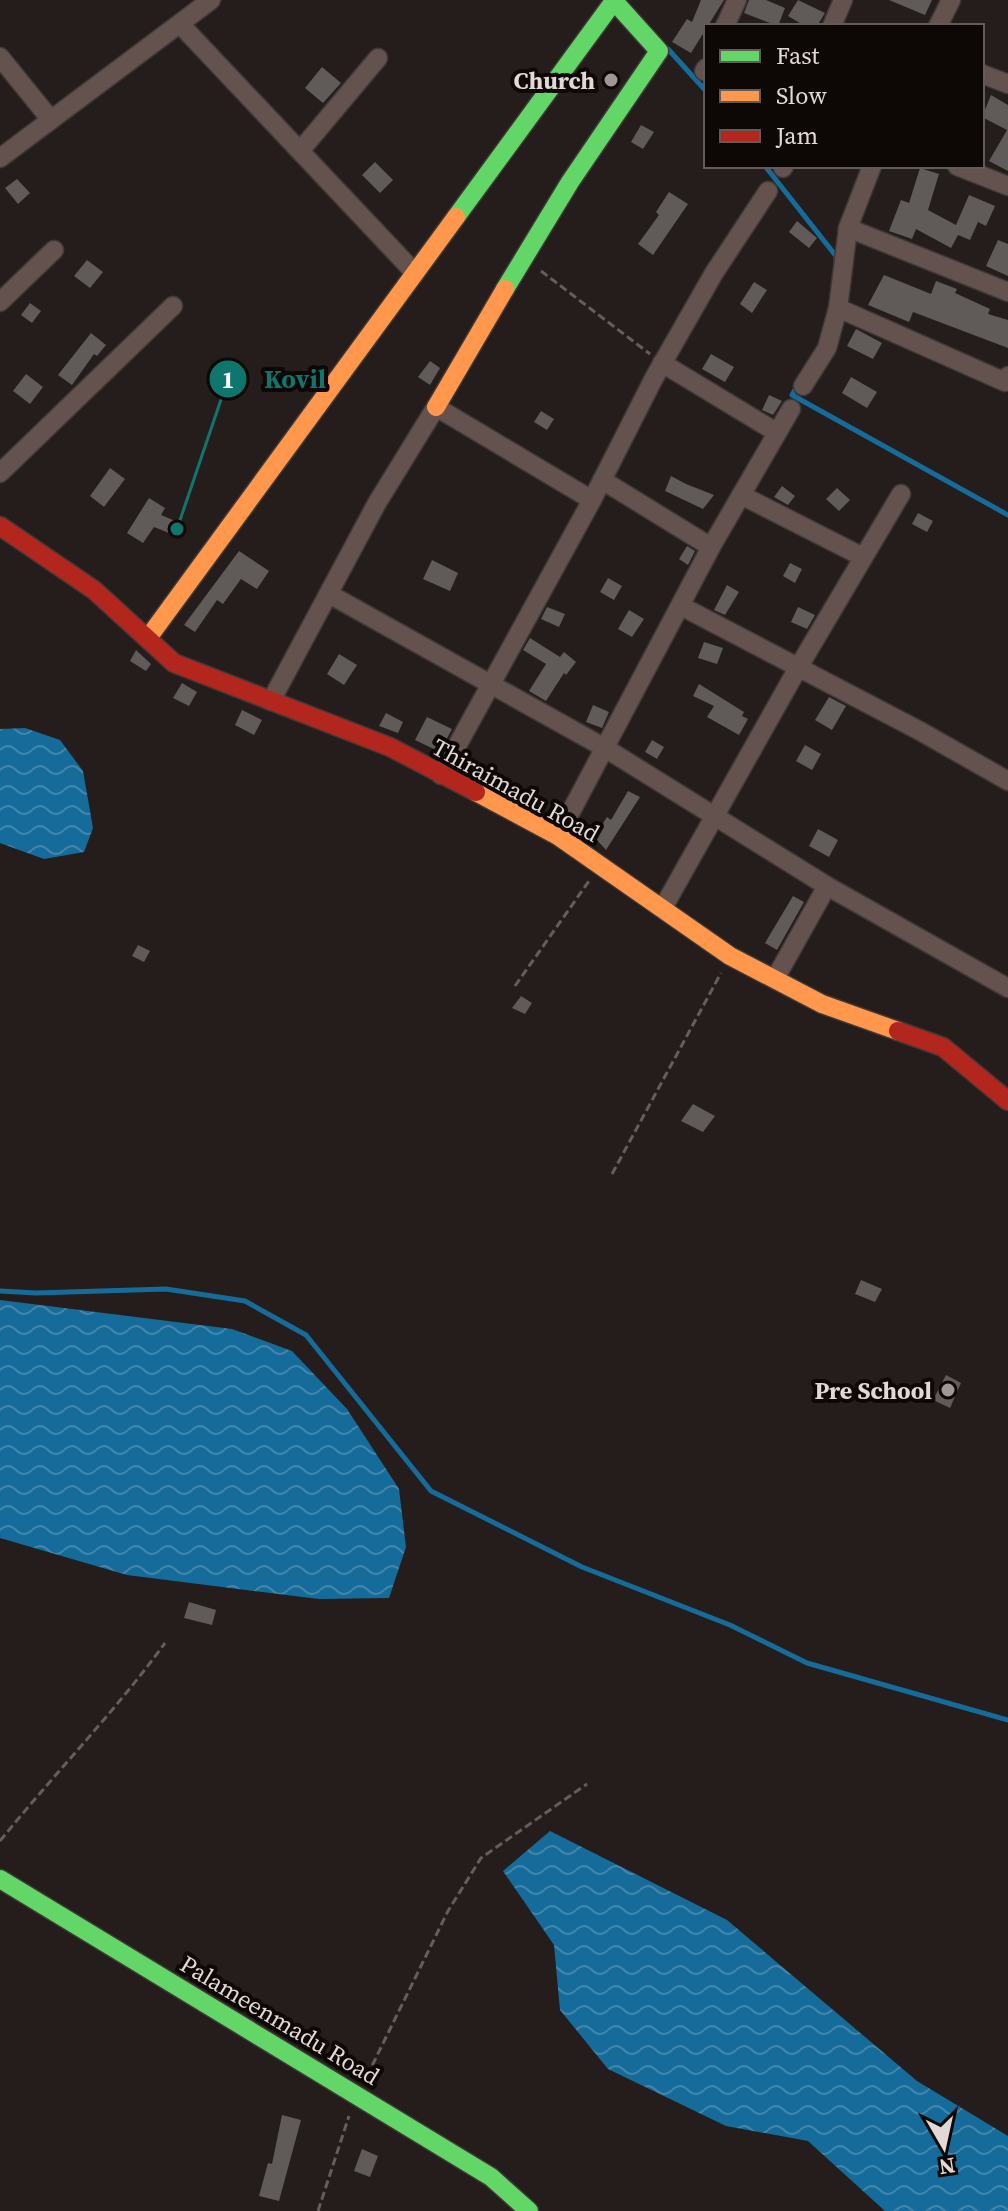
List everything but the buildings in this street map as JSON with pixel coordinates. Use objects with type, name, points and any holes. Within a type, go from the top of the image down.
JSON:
[{"type":"street","points":[[0,158],[211,0]]},
{"type":"street","points":[[726,24],[737,0]]},
{"type":"street","points":[[833,24],[843,0]]},
{"type":"street","points":[[939,24],[951,0]]},
{"type":"street","points":[[148,638],[614,1],[659,51],[600,132],[522,257],[377,503],[271,701]]},
{"type":"street","points":[[180,24],[415,273]]},
{"type":"street","points":[[0,57],[51,120]]},
{"type":"street","points":[[300,151],[378,58]]},
{"type":"street","points":[[984,75],[1008,84]]},
{"type":"street","points":[[803,386],[827,348],[838,308],[848,228],[871,168]]},
{"type":"street","points":[[962,168],[1008,186]]},
{"type":"street","points":[[441,775],[592,500],[662,363],[714,273],[768,191]]},
{"type":"street","points":[[848,228],[1008,292]]},
{"type":"street","points":[[0,302],[54,250]]},
{"type":"street","points":[[0,473],[173,306]]},
{"type":"street","points":[[838,308],[1005,382],[1008,376]]},
{"type":"street","points":[[662,363],[776,432]]},
{"type":"street","points":[[436,407],[592,500]]},
{"type":"street","points":[[558,836],[711,547],[791,409]]},
{"type":"street","points":[[602,480],[711,547]]},
{"type":"street","points":[[664,906],[717,817],[798,668],[901,494]]},
{"type":"street","points":[[741,495],[863,557]]},
{"type":"street","name":"Thiraimadu Road","points":[[0,526],[94,590],[174,663],[390,747],[558,836],[664,906],[730,956],[822,1004],[943,1047],[1004,1091]]},
{"type":"street","points":[[329,594],[493,683],[605,748],[827,886],[1008,988]]},
{"type":"street","points":[[681,606],[1008,781]]},
{"type":"street","points":[[775,979],[827,886]]},
{"type":"street","name":"Palameenmadu Road","points":[[0,1879],[491,2177],[529,2211]]},
{"type":"path","points":[[522,257],[662,363]]},
{"type":"path","points":[[515,986],[600,865]]},
{"type":"path","points":[[612,1174],[730,956]]},
{"type":"path","points":[[0,1841],[45,1785],[125,1698],[165,1643]]},
{"type":"path","points":[[318,2211],[335,2152],[357,2095],[448,1911],[481,1858],[587,1784]]},
{"type":"water","points":[[25,728],[60,740],[83,771],[93,828],[84,852],[44,859],[0,843],[0,729]]},
{"type":"water","points":[[0,1300],[232,1329],[292,1351],[347,1409],[399,1489],[406,1547],[389,1598],[319,1599],[127,1575],[0,1538]]},
{"type":"water","points":[[550,1831],[727,1920],[917,2081],[1008,2136],[1008,2211],[885,2211],[808,2141],[726,2126],[608,2069],[560,2010],[554,1945],[503,1871]]},
{"type":"waterway","points":[[668,49],[704,89]]},
{"type":"waterway","points":[[767,168],[836,256],[836,260]]},
{"type":"waterway","points":[[797,386],[792,395],[1008,515]]},
{"type":"waterway","points":[[0,1291],[36,1293],[166,1289],[245,1301],[306,1335],[431,1491],[582,1567],[730,1625],[807,1663],[1008,1720]]},
{"type":"traffic: fast","points":[[456,217],[614,1],[659,51],[570,182],[505,289]]},
{"type":"traffic: fast","points":[[0,1879],[491,2177],[529,2211]]},
{"type":"traffic: slow","points":[[148,638],[456,217]]},
{"type":"traffic: slow","points":[[436,407],[505,289]]},
{"type":"traffic: slow","points":[[476,792],[558,836],[730,956],[822,1004],[898,1031]]},
{"type":"traffic: jam","points":[[0,526],[94,590],[174,663],[390,747],[476,792]]},
{"type":"traffic: jam","points":[[898,1031],[943,1047],[1008,1101]]},
{"type":"place","name":"Church","points":[[611,80]]},
{"type":"place","name":"Kovil","points":[[177,529]]},
{"type":"place","name":"Pre School","points":[[948,1390]]}]
